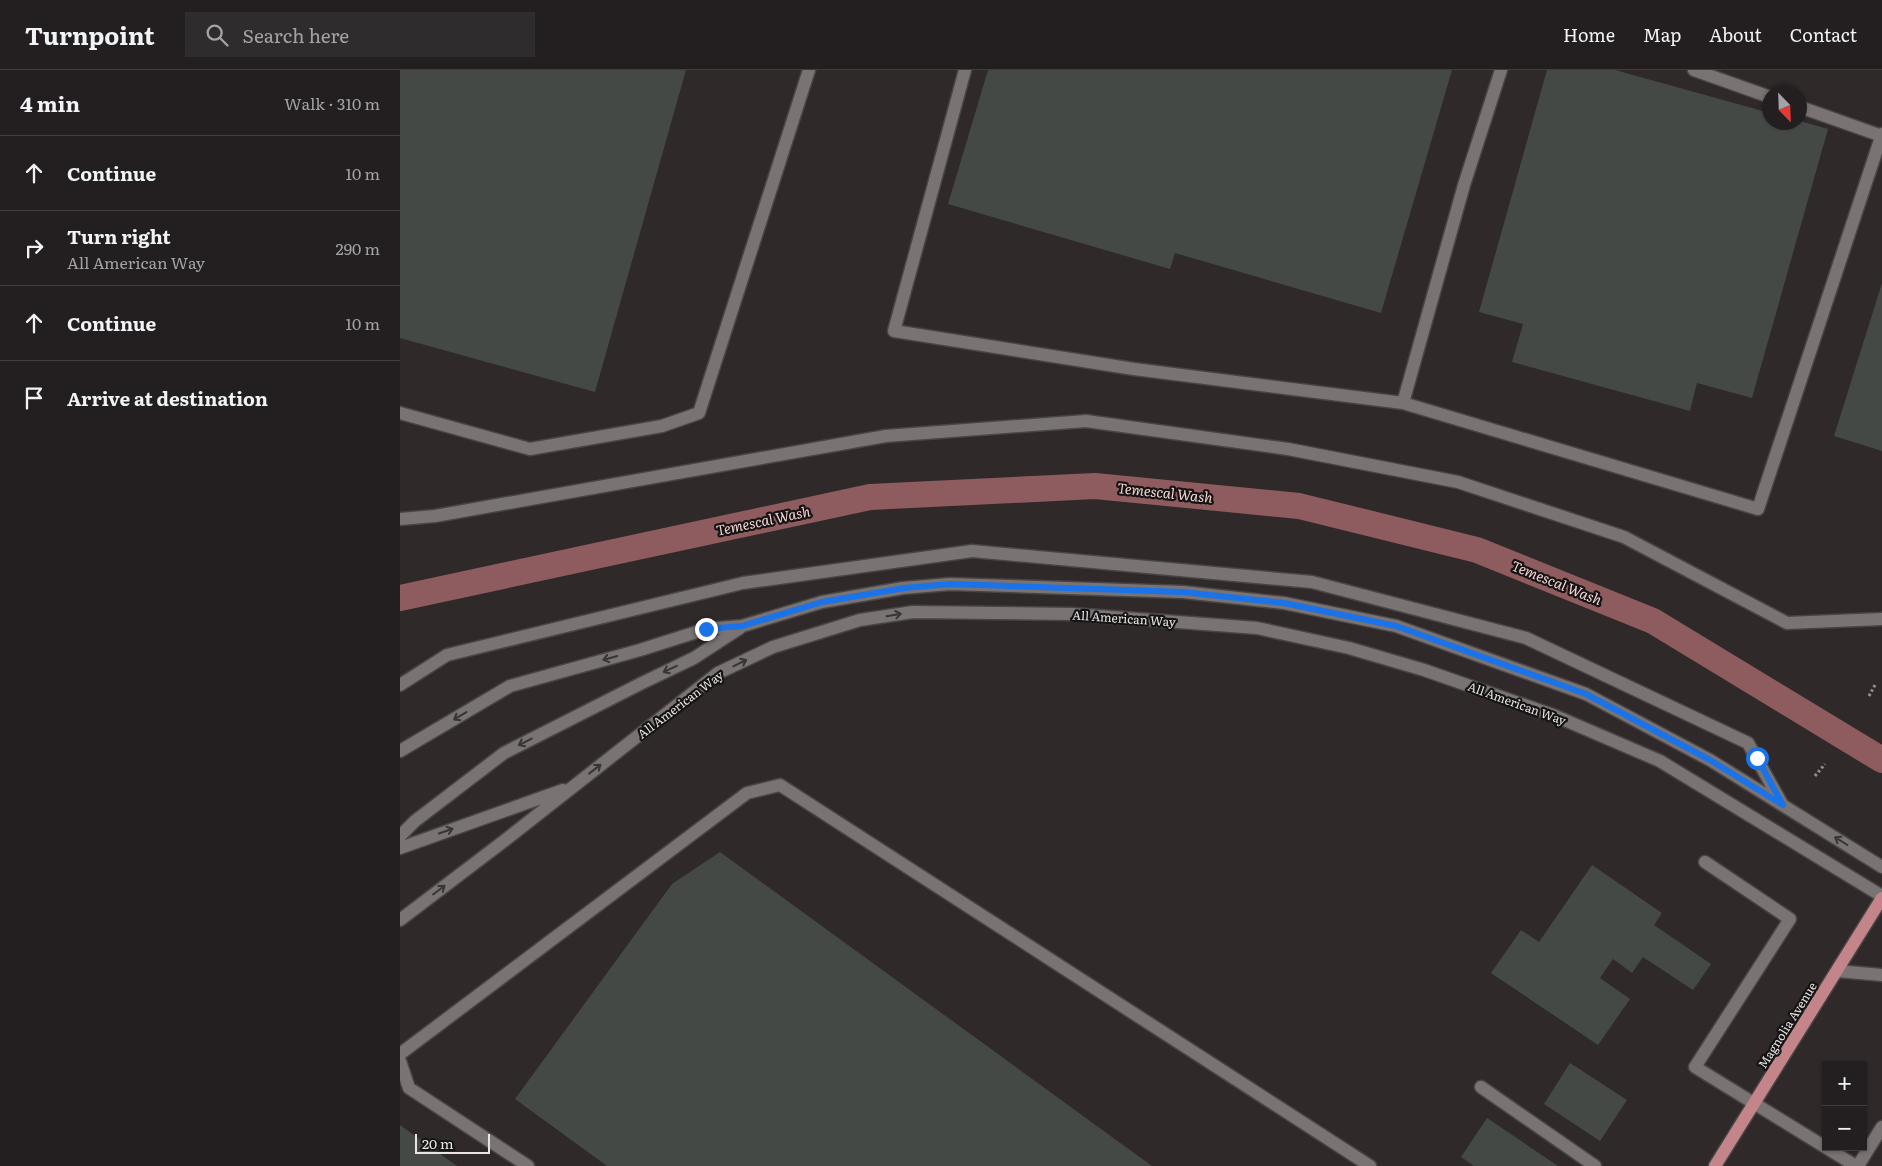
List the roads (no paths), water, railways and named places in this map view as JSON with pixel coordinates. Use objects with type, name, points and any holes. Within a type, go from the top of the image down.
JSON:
[{"type":"main road","name":"Magnolia Avenue","points":[[1714,1166],[1882,897]]},
{"type":"street","points":[[400,413],[530,449],[662,426],[699,413],[809,70]]},
{"type":"street","points":[[965,70],[894,331],[1134,370],[1403,402],[1758,509],[1882,135],[1807,109]]},
{"type":"street","points":[[1403,402],[1464,185],[1502,70]]},
{"type":"street","points":[[1694,70],[1762,94]]},
{"type":"street","points":[[400,519],[435,516],[886,436],[1086,421],[1288,449],[1458,482],[1624,537],[1787,623],[1882,619]]},
{"type":"street","points":[[400,685],[447,655],[742,583],[972,551],[1312,582],[1526,638],[1748,743],[1783,805]]},
{"type":"street","name":"All American Way","points":[[742,626],[822,602],[904,588],[950,584],[1183,592],[1284,603],[1396,626],[1586,694],[1710,760],[1882,867]]},
{"type":"street","name":"All American Way","points":[[400,920],[718,673],[773,646],[860,620],[913,612],[1072,614],[1257,628],[1349,648],[1424,670],[1553,715],[1660,762],[1882,897]]},
{"type":"street","points":[[400,751],[510,686],[640,650],[706,629],[742,626]]},
{"type":"street","points":[[400,836],[415,821],[504,753],[694,658],[742,626]]},
{"type":"street","points":[[400,1054],[747,793],[780,785],[1370,1166]]},
{"type":"street","points":[[400,848],[572,787]]},
{"type":"street","points":[[1705,862],[1790,919],[1695,1067],[1857,1166],[1882,1127]]},
{"type":"street","points":[[1837,971],[1882,975]]},
{"type":"street","points":[[400,1061],[409,1088],[528,1166]]},
{"type":"street","points":[[1481,1087],[1595,1166]]},
{"type":"waterway","name":"Temescal Wash","points":[[400,598],[870,497],[1095,486],[1299,506],[1477,550],[1653,621],[1882,760]]}]
